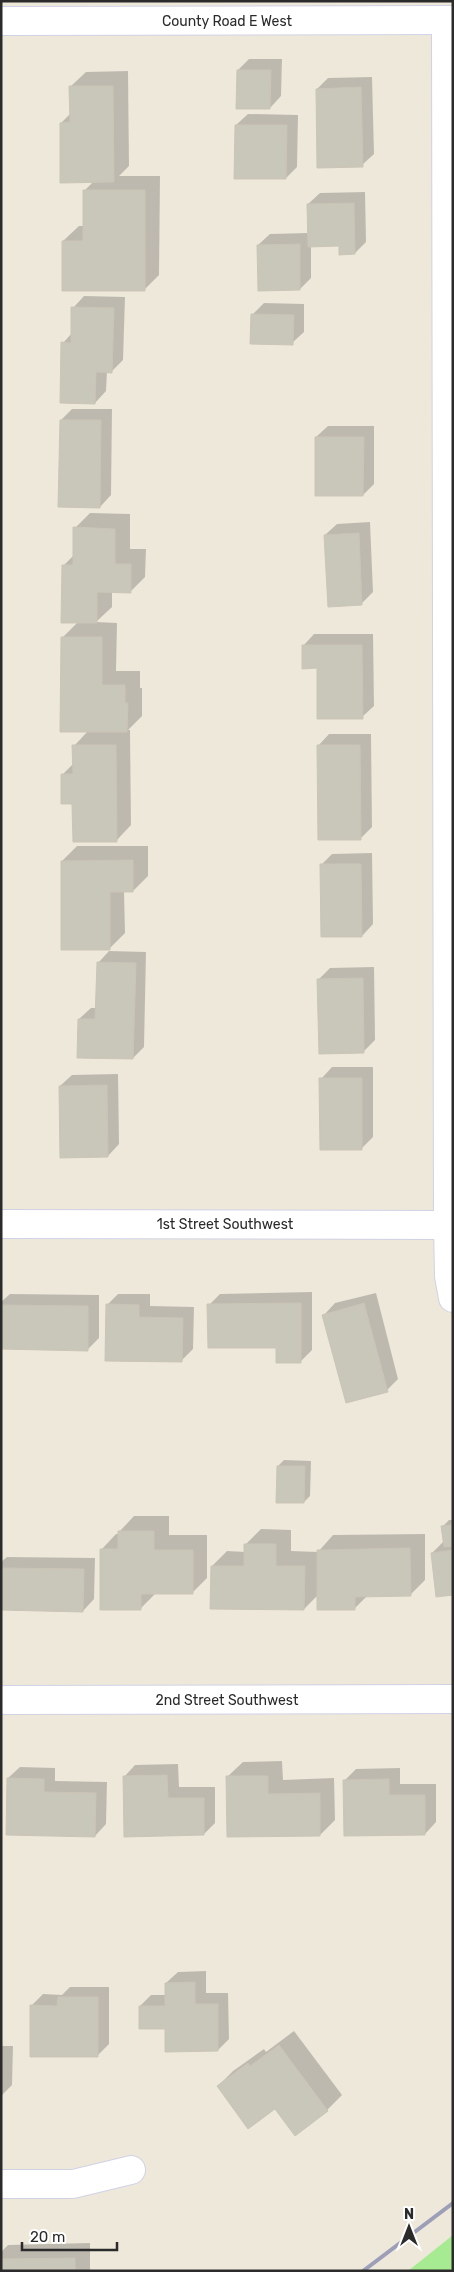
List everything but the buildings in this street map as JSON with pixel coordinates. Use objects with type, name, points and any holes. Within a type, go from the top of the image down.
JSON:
[{"type":"street","name":"County Road E West","points":[[1,21],[449,20]]},
{"type":"street","points":[[449,20],[448,1276],[453,1298]]},
{"type":"street","name":"1st Street Southwest","points":[[1,1224],[448,1225]]},
{"type":"street","name":"2nd Street Southwest","points":[[1,1700],[453,1699]]},
{"type":"street","points":[[1,2184],[73,2184],[131,2170]]},
{"type":"green space","points":[[453,2235],[453,2271],[408,2271]]},
{"type":"railway","points":[[363,2271],[453,2203]]}]
